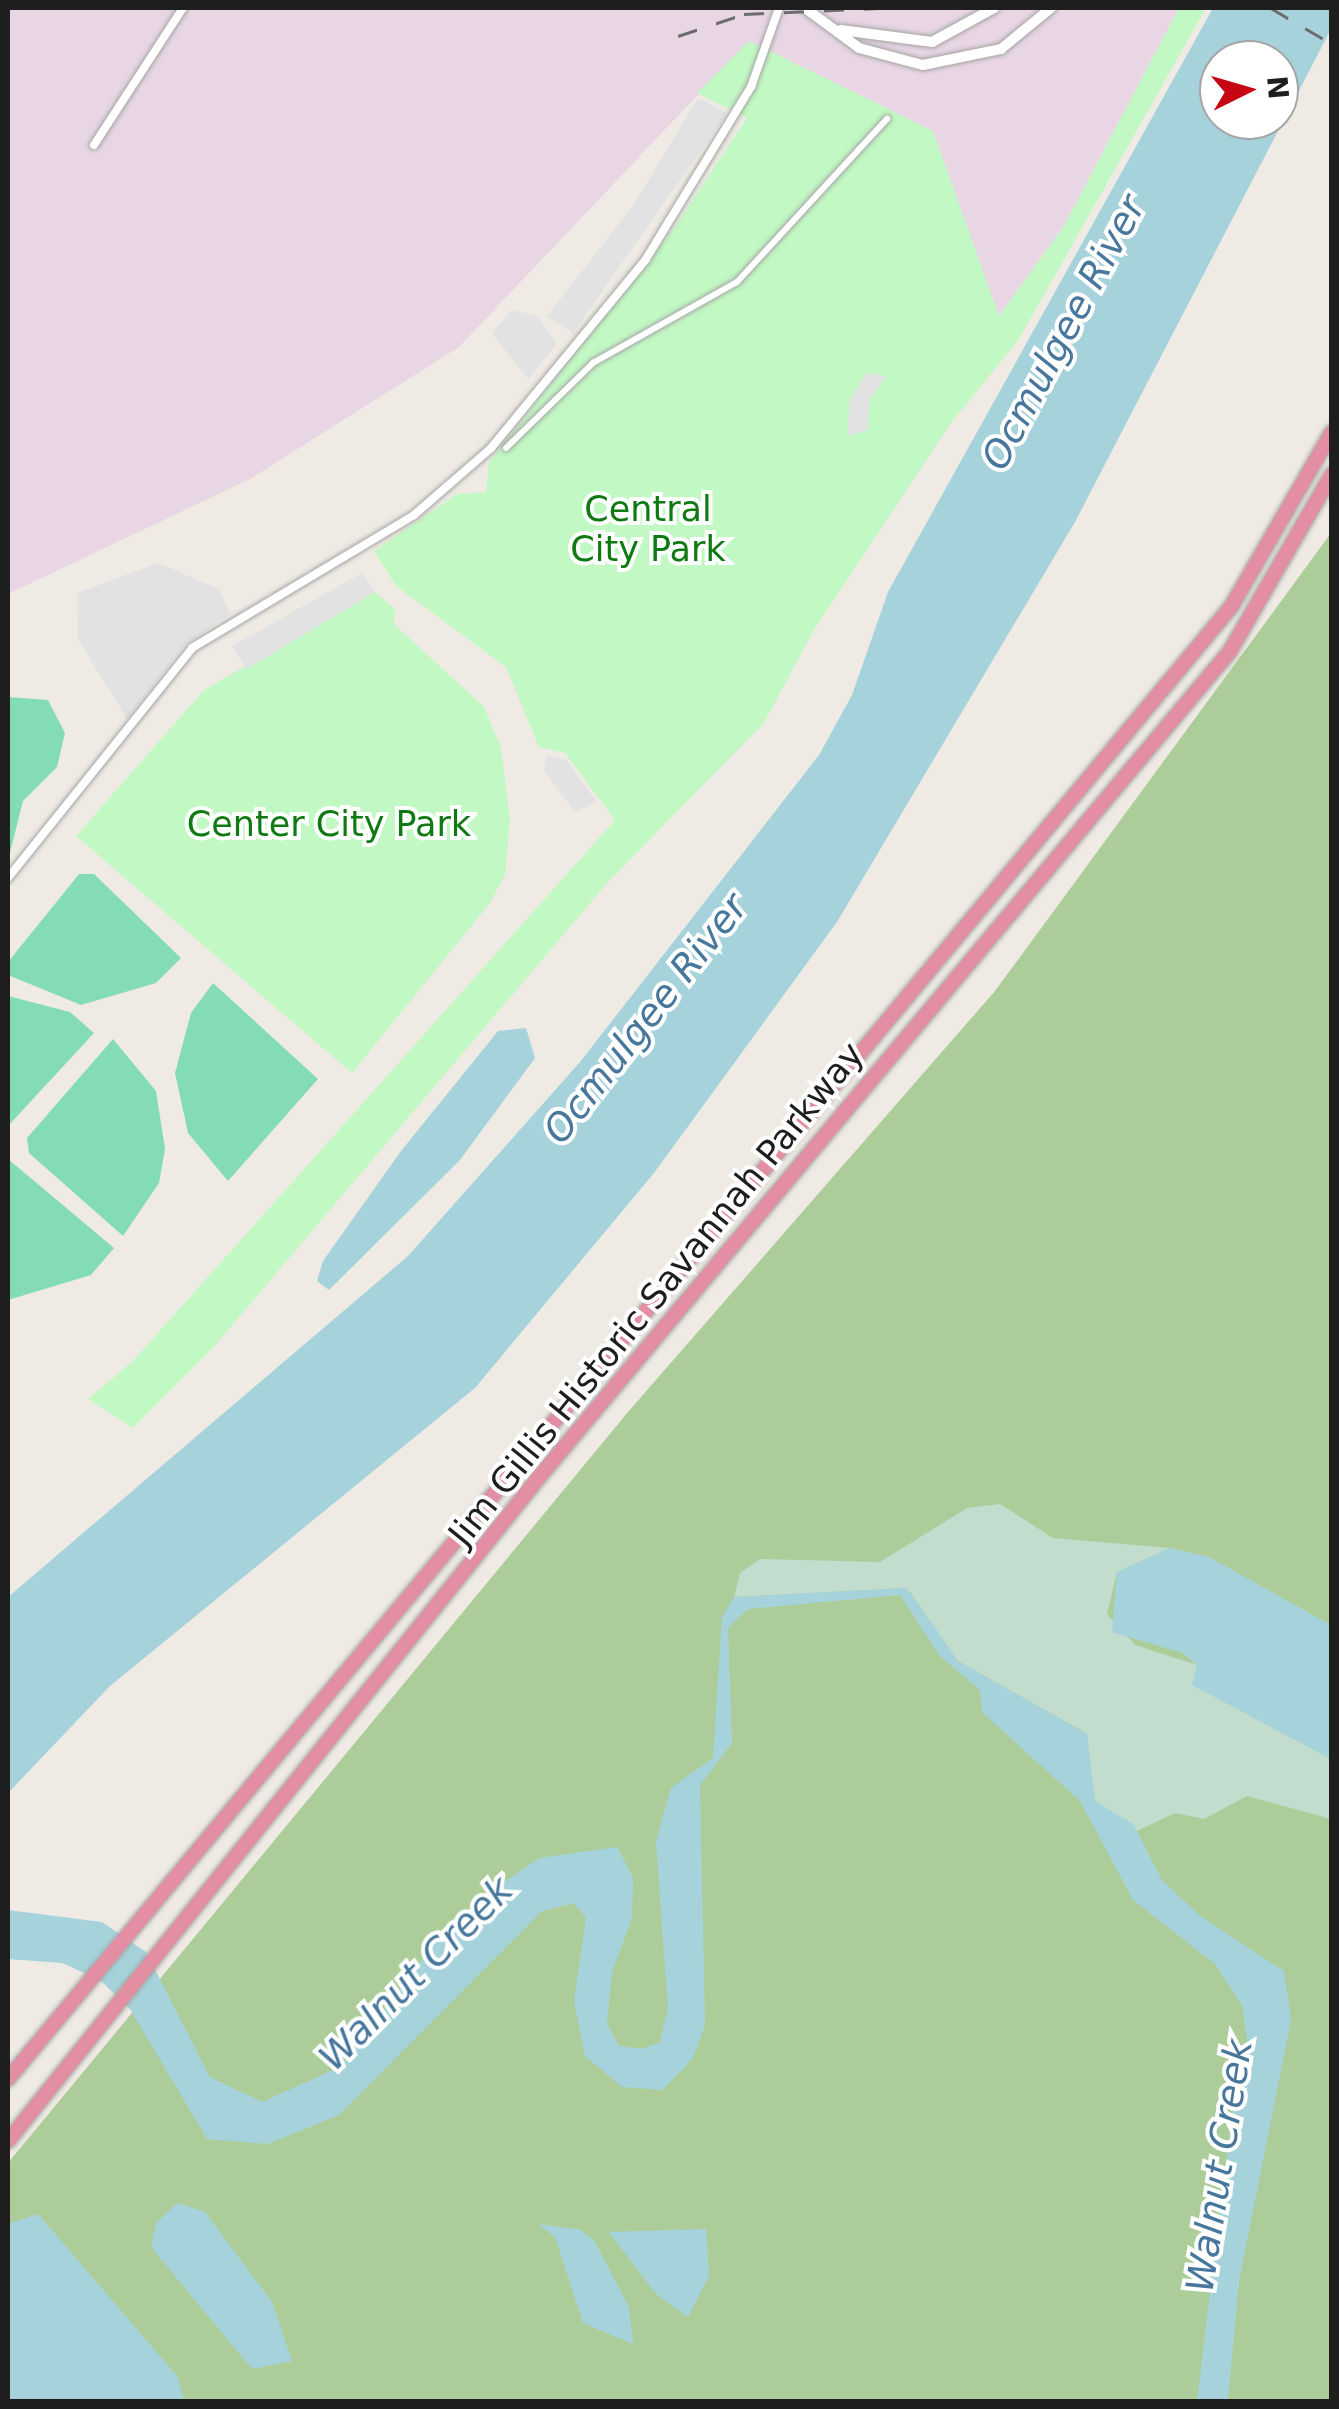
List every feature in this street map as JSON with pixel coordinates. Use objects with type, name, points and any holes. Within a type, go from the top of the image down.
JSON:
[{"type":"highway","name":"Jim Gillis Historic Savannah Parkway","points":[[8,2079],[236,1812],[1231,607],[1332,432]]},
{"type":"highway","name":"Jim Gillis Historic Savannah Parkway","points":[[8,2141],[224,1882],[553,1460],[1230,651],[1332,474]]},
{"type":"highway","points":[[1319,502],[1332,484]]},
{"type":"street","points":[[94,145],[182,8]]},
{"type":"street","points":[[8,878],[192,648],[414,515],[491,448],[646,259],[752,88],[779,8]]},
{"type":"street","points":[[805,8],[890,58],[948,64],[1001,48],[1051,8]]},
{"type":"street","points":[[840,30],[932,42],[994,8]]},
{"type":"street","points":[[506,448],[593,362],[737,282],[887,119]]},
{"type":"shaded area","points":[[8,8],[1179,8],[1064,226],[998,317],[933,131],[749,41],[459,347],[250,479],[8,594]]},
{"type":"shaded area","points":[[698,98],[727,113],[573,333],[547,316],[632,207]]},
{"type":"shaded area","points":[[512,310],[538,316],[557,344],[528,379],[492,333]]},
{"type":"shaded area","points":[[866,373],[886,376],[869,401],[868,430],[847,436],[850,400]]},
{"type":"shaded area","points":[[158,563],[219,589],[230,614],[186,644],[127,719],[78,639],[77,593]]},
{"type":"shaded area","points":[[362,573],[375,592],[247,669],[232,646]]},
{"type":"shaded area","points":[[546,755],[566,760],[596,801],[575,813],[544,770]]},
{"type":"green space","name":"Central City Park","points":[[1179,8],[1206,8],[1019,339],[951,423],[815,628],[764,723],[608,882],[212,1349],[133,1428],[88,1399],[133,1361],[615,820],[565,753],[539,747],[506,667],[396,586],[374,551],[457,494],[486,492],[489,462],[677,224],[747,118],[697,93],[749,41],[933,131],[999,316],[1064,226]]},
{"type":"green space","points":[[1331,533],[1331,2401],[8,2402],[8,2163],[628,1412],[995,991]]},
{"type":"green space","name":"Center City Park","points":[[375,592],[395,609],[394,624],[484,707],[501,748],[510,819],[505,875],[490,903],[352,1073],[76,836],[204,690]]},
{"type":"green space","points":[[8,697],[48,700],[65,733],[57,767],[23,801],[8,861]]},
{"type":"green space","points":[[79,874],[94,874],[181,958],[156,983],[81,1005],[8,975],[8,962]]},
{"type":"green space","points":[[213,983],[318,1079],[228,1181],[188,1133],[175,1073],[191,1013]]},
{"type":"green space","points":[[8,996],[70,1012],[94,1033],[8,1126]]},
{"type":"green space","points":[[113,1039],[156,1091],[165,1149],[159,1183],[123,1236],[29,1153],[27,1138]]},
{"type":"green space","points":[[8,1159],[114,1248],[91,1275],[8,1300]]},
{"type":"green space","points":[[1000,1504],[1053,1538],[1170,1548],[1117,1572],[1107,1614],[1135,1645],[1197,1665],[1193,1685],[1331,1759],[1331,1819],[1247,1796],[1204,1819],[1175,1813],[1135,1832],[1095,1801],[1086,1733],[958,1661],[907,1588],[734,1597],[740,1573],[760,1559],[880,1562],[967,1508]]},
{"type":"water","name":"Ocmulgee River","points":[[1213,8],[1331,8],[1331,29],[1299,91],[1299,40],[1199,40],[1199,140],[1273,140],[1075,522],[837,922],[654,1173],[475,1388],[110,1686],[8,1793],[8,1597],[408,1256],[580,1062],[819,755],[852,695],[888,592]]},
{"type":"water","points":[[526,1028],[535,1058],[460,1160],[329,1290],[317,1281],[323,1261],[401,1151],[498,1031]]},
{"type":"water","points":[[1170,1548],[1209,1557],[1331,1625],[1331,1759],[1192,1685],[1197,1665],[1183,1653],[1112,1632],[1117,1572]]},
{"type":"water","name":"Walnut Creek","points":[[907,1588],[958,1661],[1087,1734],[1095,1801],[1133,1824],[1162,1880],[1200,1916],[1284,1971],[1291,2020],[1239,2281],[1228,2401],[1197,2401],[1234,2099],[1249,2053],[1242,2005],[1215,1964],[1133,1900],[1080,1801],[982,1712],[980,1690],[940,1656],[900,1595],[748,1609],[728,1628],[732,1743],[700,1785],[705,2025],[693,2058],[663,2090],[622,2087],[585,2056],[574,2001],[586,1918],[574,1903],[542,1911],[339,2115],[268,2144],[207,2139],[130,2009],[100,1980],[62,1963],[8,1959],[8,1910],[102,1922],[146,1952],[210,2077],[262,2102],[342,2066],[433,1945],[482,1898],[539,1858],[617,1847],[633,1877],[632,1918],[612,1972],[607,2024],[619,2046],[642,2049],[660,2042],[668,2009],[656,1842],[671,1788],[713,1758],[722,1618],[734,1597]]},
{"type":"water","points":[[177,2203],[205,2212],[272,2302],[292,2361],[252,2369],[151,2247],[156,2223]]},
{"type":"water","points":[[38,2214],[177,2376],[184,2401],[8,2401],[8,2224]]},
{"type":"water","points":[[538,2224],[581,2230],[595,2242],[629,2307],[633,2344],[583,2323],[555,2237]]},
{"type":"water","points":[[706,2229],[709,2276],[688,2317],[655,2293],[609,2232]]},
{"type":"railway","points":[[678,36],[744,14],[879,8]]},
{"type":"railway","points":[[1271,8],[1332,44]]}]
